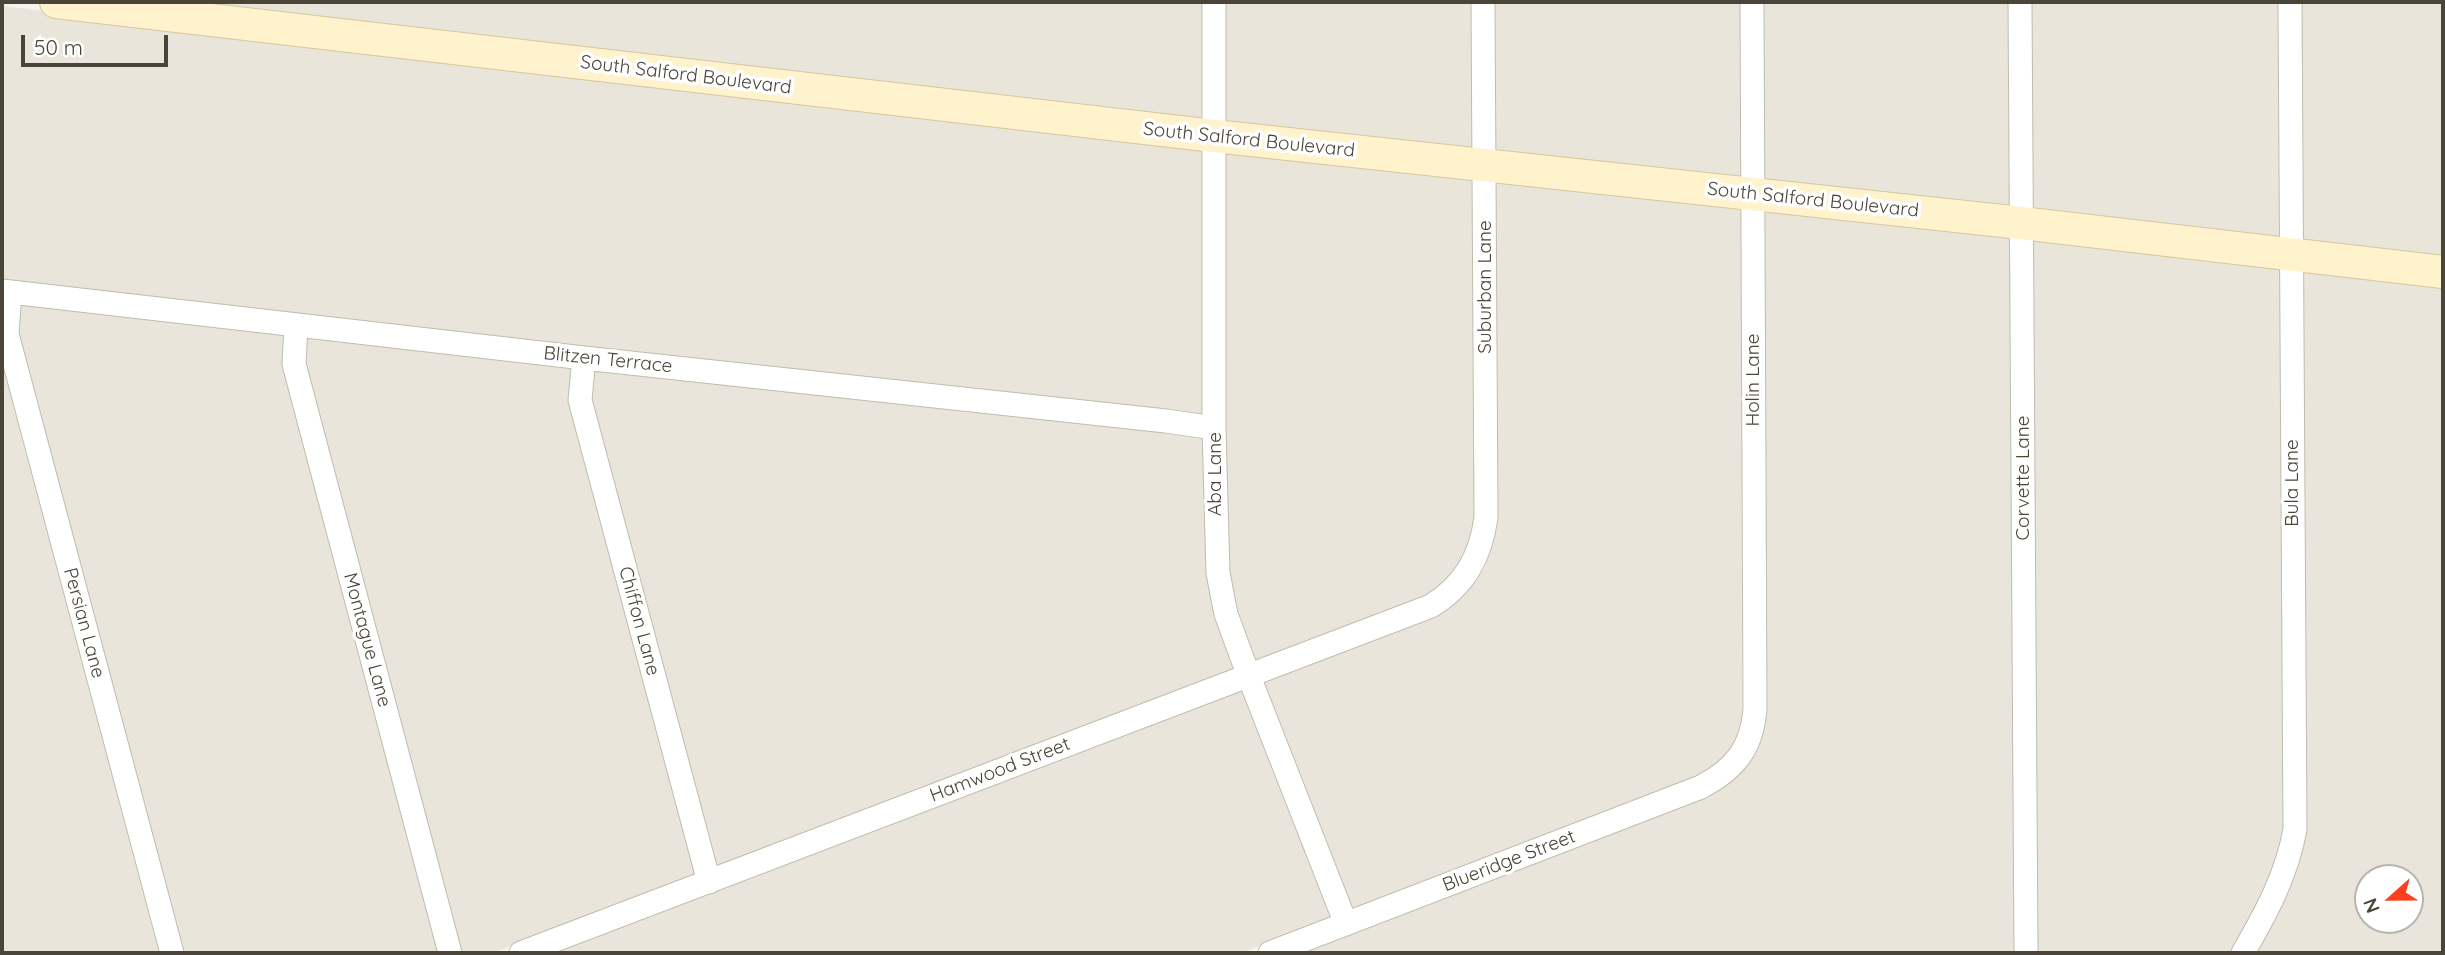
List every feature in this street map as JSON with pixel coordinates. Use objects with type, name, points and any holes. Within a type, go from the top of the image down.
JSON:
[{"type":"street","name":"South Salford Boulevard","points":[[56,2],[1214,136],[2021,223],[2443,272]]},
{"type":"street","name":"Aba Lane","points":[[1214,2],[1214,428],[1218,573],[1226,614],[1346,924]]},
{"type":"street","name":"Suburban Lane","points":[[1470,570],[1484,536],[1486,517],[1483,2]]},
{"type":"street","name":"Holin Lane","points":[[1741,755],[1754,722],[1755,709],[1752,2]]},
{"type":"street","name":"Corvette Lane","points":[[2020,2],[2026,953]]},
{"type":"street","name":"Bula Lane","points":[[2243,953],[2285,872],[2295,829],[2290,2]]},
{"type":"street","name":"Blitzen Terrace","points":[[6,292],[1214,428]]},
{"type":"street","name":"Persian Lane","points":[[6,292],[8,334],[172,953]]},
{"type":"street","name":"Montague Lane","points":[[296,325],[294,364],[450,953]]},
{"type":"street","name":"Chiffon Lane","points":[[584,358],[580,400],[709,882]]},
{"type":"street","name":"Hamwood Street","points":[[521,953],[1431,606],[1460,583],[1470,570]]},
{"type":"street","name":"Blueridge Street","points":[[1270,953],[1701,787],[1721,776],[1741,755]]},
{"type":"shaded area","points":[[147,2],[1203,2],[1203,124]]},
{"type":"shaded area","points":[[1225,2],[1472,2],[1473,154],[1225,127]]},
{"type":"shaded area","points":[[1495,2],[1741,2],[1741,182],[1496,157]]},
{"type":"shaded area","points":[[1763,2],[2009,2],[2010,211],[1764,184]]},
{"type":"shaded area","points":[[2032,2],[2279,2],[2280,242],[2032,214]]},
{"type":"shaded area","points":[[2301,2],[2443,2],[2443,261],[2302,245]]},
{"type":"shaded area","points":[[2,6],[1203,145],[1203,416],[2,281]]},
{"type":"shaded area","points":[[1225,148],[1473,175],[1475,517],[1466,555],[1452,577],[1426,597],[1255,660],[1232,591],[1227,543]]},
{"type":"shaded area","points":[[1496,178],[1741,203],[1742,721],[1736,741],[1726,757],[1697,778],[1353,910],[1262,679],[1449,606],[1475,583],[1485,567],[1495,538],[1497,516]]},
{"type":"shaded area","points":[[1764,206],[2010,232],[2015,953],[1299,953],[1705,797],[1726,785],[1745,769],[1756,752],[1765,724],[1766,709]]},
{"type":"shaded area","points":[[2033,235],[2280,263],[2284,829],[2274,870],[2230,953],[2038,953]]},
{"type":"shaded area","points":[[2302,266],[2443,282],[2443,953],[2255,953],[2296,874],[2307,828]]},
{"type":"shaded area","points":[[20,304],[284,334],[283,367],[438,953],[184,953],[19,332]]},
{"type":"shaded area","points":[[307,337],[572,367],[570,403],[695,876],[492,953],[462,953],[305,362]]},
{"type":"shaded area","points":[[2,357],[159,953],[2,953]]},
{"type":"shaded area","points":[[594,370],[1203,437],[1207,575],[1215,617],[1234,668],[717,868],[592,398]]},
{"type":"shaded area","points":[[1241,688],[1331,918],[1241,953],[550,953]]}]
